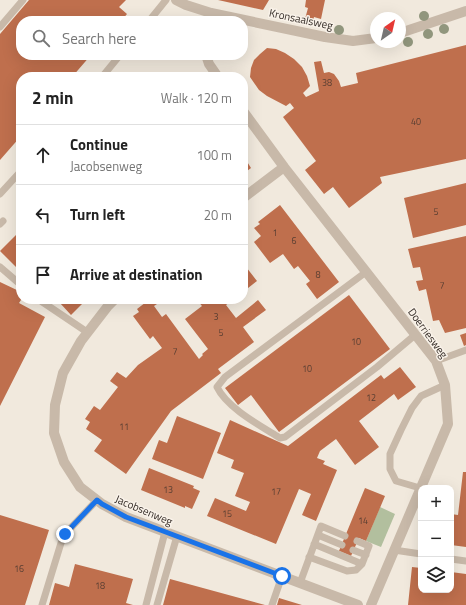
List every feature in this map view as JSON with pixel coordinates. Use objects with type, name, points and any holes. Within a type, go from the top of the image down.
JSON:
[{"type":"street","name":"Kronsaalsweg","points":[[176,0],[187,3],[208,16]]},
{"type":"street","points":[[406,31],[466,11]]},
{"type":"street","name":"Kronsaalsweg","points":[[248,24],[353,41],[370,39]]},
{"type":"street","points":[[208,60],[215,72]]},
{"type":"street","name":"Doerriesweg","points":[[248,118],[284,167],[436,361],[444,385],[448,424],[421,485]]},
{"type":"street","points":[[248,194],[284,167]]},
{"type":"street","name":"Jacobsenweg","points":[[110,304],[81,341],[64,373],[55,405],[54,433],[64,462],[80,487],[102,504],[126,517],[358,605]]},
{"type":"street","name":"Doerriesweg","points":[[371,605],[418,493]]},
{"type":"lane","points":[[0,27],[23,0]]},
{"type":"lane","points":[[153,16],[166,0]]},
{"type":"lane","points":[[106,72],[116,60]]},
{"type":"lane","points":[[0,194],[16,176]]},
{"type":"lane","points":[[0,267],[16,281]]},
{"type":"lane","points":[[366,272],[225,377],[217,387],[221,395],[247,418],[280,438],[285,437],[377,367],[415,334]]},
{"type":"lane","points":[[46,304],[88,332]]},
{"type":"lane","points":[[436,361],[466,350]]},
{"type":"lane","points":[[418,487],[396,481],[390,469],[390,454],[412,408],[421,396],[444,385]]},
{"type":"lane","points":[[42,605],[65,534],[97,500]]},
{"type":"lane","points":[[300,583],[321,526],[346,536]]},
{"type":"lane","points":[[146,605],[165,532]]},
{"type":"lane","points":[[318,535],[342,545]]},
{"type":"lane","points":[[157,605],[177,536]]},
{"type":"lane","points":[[309,557],[347,571],[356,570],[362,564],[369,546],[357,541]]},
{"type":"lane","points":[[314,544],[362,564]]},
{"type":"lane","points":[[353,550],[366,555]]},
{"type":"lane","points":[[394,550],[418,554]]},
{"type":"lane","points":[[454,559],[466,561]]},
{"type":"lane","points":[[272,605],[282,576]]},
{"type":"green space","points":[[380,507],[395,514],[381,547],[366,541]]},
{"type":"building","points":[[29,0],[126,0],[119,7],[127,14],[125,16],[16,16],[16,60],[87,60],[76,72],[16,72],[16,142],[0,160],[0,34]]},
{"type":"building","points":[[218,0],[269,0],[263,10]]},
{"type":"building","points":[[306,0],[325,0],[321,19],[314,17],[313,21],[305,19],[308,8],[305,7]]},
{"type":"building","points":[[466,45],[466,159],[380,177],[382,183],[349,208],[333,187],[324,194],[305,170],[316,161],[283,117],[294,108],[290,103],[286,106],[267,96],[259,90],[250,77],[254,60],[267,48],[276,49],[294,59],[302,67],[310,86],[303,93],[306,97],[319,91],[314,62],[321,61],[324,73],[329,72],[334,74],[341,87],[358,83],[356,73]]},
{"type":"building","points":[[248,163],[251,168],[248,170]]},
{"type":"building","points":[[466,183],[466,225],[413,238],[404,198]]},
{"type":"building","points":[[280,205],[339,282],[317,299],[306,284],[310,281],[298,266],[294,269],[283,254],[270,263],[254,242],[261,236],[254,228],[260,224],[258,222]]},
{"type":"building","points":[[16,235],[16,267],[0,251]]},
{"type":"building","points":[[466,236],[466,328],[445,333],[439,320],[433,321],[426,289],[419,291],[416,281],[423,280],[420,267],[413,268],[408,249]]},
{"type":"building","points":[[248,269],[257,281],[248,288]]},
{"type":"building","points":[[0,282],[16,290],[16,304],[21,304],[45,317],[0,406]]},
{"type":"building","points":[[349,295],[390,349],[279,432],[251,395],[238,405],[225,388]]},
{"type":"building","points":[[258,300],[266,310],[243,327],[254,342],[218,369],[221,373],[171,411],[126,474],[94,451],[102,440],[86,429],[90,422],[85,419],[94,406],[100,410],[118,387],[110,381],[117,372],[126,378],[138,365],[162,348],[153,336],[150,339],[133,316],[139,312],[137,309],[144,304],[157,304],[154,306],[162,317],[166,314],[199,359],[208,349],[185,319],[202,306],[200,304],[227,304],[226,305],[236,318]]},
{"type":"building","points":[[61,304],[82,304],[71,315]]},
{"type":"building","points":[[466,333],[466,345],[464,346],[460,335]]},
{"type":"building","points":[[400,367],[416,387],[398,400],[394,394],[359,421],[379,447],[355,465],[336,439],[320,451],[317,458],[325,461],[323,464],[337,470],[316,521],[302,515],[311,494],[299,489],[276,544],[207,516],[215,498],[246,511],[250,502],[235,496],[244,473],[231,468],[234,460],[217,453],[230,420],[288,446],[381,375],[384,379]]},
{"type":"building","points":[[177,416],[221,433],[203,479],[152,459],[159,440],[167,443]]},
{"type":"building","points":[[149,468],[194,486],[193,488],[200,491],[192,509],[185,506],[185,508],[141,490]]},
{"type":"building","points":[[463,472],[466,472],[466,547],[454,545],[454,514],[458,515]]},
{"type":"building","points":[[365,488],[385,496],[366,541],[359,538],[351,556],[339,551]]},
{"type":"building","points":[[0,515],[49,530],[25,605],[0,605]]},
{"type":"building","points":[[75,564],[133,579],[126,603],[133,605],[49,605],[55,583],[69,587]]},
{"type":"building","points":[[412,567],[418,568],[418,593],[454,593],[454,572],[466,574],[466,605],[408,605]]},
{"type":"building","points":[[170,579],[265,605],[163,605]]},
{"type":"building","points":[[279,598],[302,605],[277,605]]},
{"type":"route","points":[[65,534],[97,500],[126,517],[282,576]]}]
